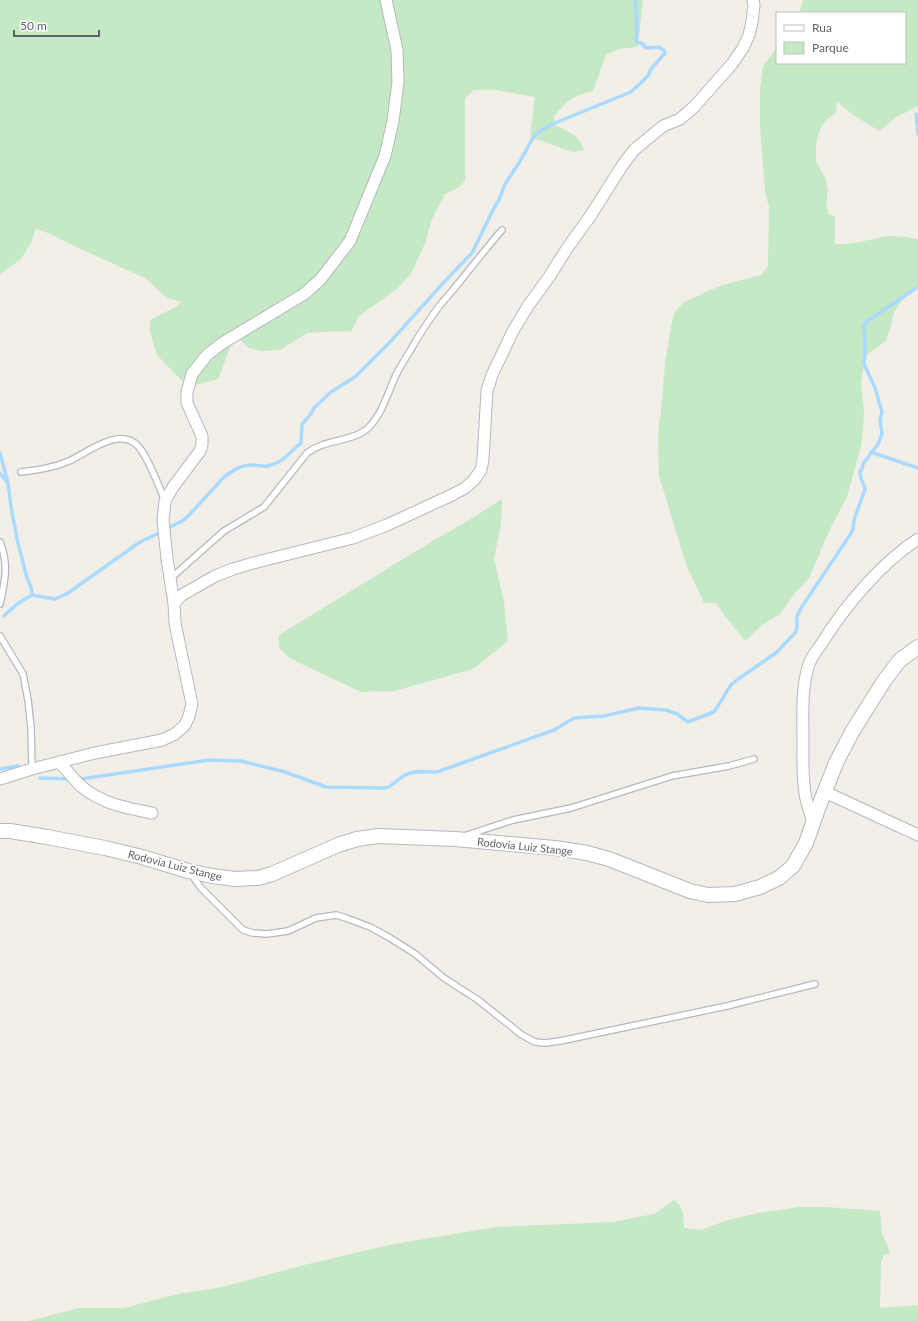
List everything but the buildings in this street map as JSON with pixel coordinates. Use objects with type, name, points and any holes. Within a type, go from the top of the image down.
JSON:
[{"type":"street","points":[[0,779],[95,753],[162,740],[175,734],[185,724],[189,716],[192,704],[175,623],[174,603],[163,520],[166,501],[173,487],[200,451],[202,445],[202,436],[188,403],[188,392],[192,374],[206,355],[221,344],[304,294],[320,280],[350,241],[384,156],[392,121],[398,82],[397,50],[386,0]]},
{"type":"street","points":[[174,603],[182,595],[215,576],[257,562],[353,538],[387,525],[452,495],[465,488],[474,480],[481,470],[483,459],[487,391],[492,376],[513,331],[568,246],[592,215],[622,166],[634,150],[663,126],[680,119],[694,107],[732,64],[743,48],[749,35],[754,5],[753,0]]},
{"type":"street","points":[[813,823],[806,799],[803,772],[804,692],[805,678],[810,662],[833,625],[856,597],[880,571],[910,544],[918,539]]},
{"type":"street","name":"Rodovia Luiz Stange","points":[[0,831],[10,831],[105,848],[142,856],[188,871],[235,879],[258,878],[272,874],[331,848],[357,839],[378,836],[455,839],[555,848],[586,853],[609,859],[690,892],[708,895],[735,894],[760,887],[779,878],[793,866],[806,843],[836,763],[848,738],[884,681],[900,660],[918,647]]},
{"type":"street","points":[[59,762],[81,786],[103,800],[113,805],[152,813]]},
{"type":"street","points":[[825,792],[918,835]]},
{"type":"lane","points":[[171,578],[224,532],[264,507],[307,453],[314,447],[355,436],[370,426],[384,403],[397,374],[440,305],[480,254],[502,230]]},
{"type":"lane","points":[[21,472],[54,466],[69,461],[110,440],[121,438],[137,445],[144,455],[166,501]]},
{"type":"lane","points":[[0,542],[6,562],[6,574],[0,604]]},
{"type":"lane","points":[[0,636],[23,674],[31,728],[32,769]]},
{"type":"lane","points":[[455,839],[513,820],[571,808],[672,776],[729,766],[754,759]]},
{"type":"lane","points":[[188,871],[201,888],[243,930],[253,933],[267,934],[288,931],[316,918],[336,915],[370,927],[414,953],[444,978],[478,1000],[522,1035],[535,1042],[545,1043],[727,1006],[815,984]]},
{"type":"green space","points":[[0,0],[643,0],[638,47],[619,49],[606,55],[593,91],[571,99],[554,116],[555,125],[576,137],[580,141],[584,150],[573,152],[530,137],[535,97],[495,90],[474,90],[465,98],[465,181],[458,188],[445,194],[431,221],[426,241],[411,274],[398,288],[359,316],[351,332],[336,331],[307,333],[280,350],[262,351],[249,348],[235,335],[218,379],[191,386],[180,379],[157,355],[150,332],[150,320],[182,302],[167,298],[145,278],[48,233],[36,229],[31,243],[21,259],[0,274]]},
{"type":"green space","points":[[803,0],[918,0],[918,106],[897,117],[879,131],[855,116],[837,102],[836,113],[827,119],[821,127],[817,139],[816,161],[826,179],[828,190],[826,206],[829,215],[835,216],[835,244],[854,243],[889,236],[918,239],[918,287],[904,297],[894,312],[886,341],[865,356],[861,384],[864,412],[861,446],[847,497],[830,529],[809,578],[796,592],[780,614],[762,625],[745,641],[716,603],[704,603],[686,564],[659,476],[658,435],[665,363],[675,311],[684,302],[722,285],[761,275],[768,266],[769,207],[765,192],[760,126],[760,89],[763,66],[776,48],[776,64],[906,64],[906,12],[799,12]]},
{"type":"green space","points":[[502,499],[501,526],[494,558],[504,602],[508,641],[473,669],[394,691],[361,692],[291,659],[279,648],[279,635]]},
{"type":"green space","points":[[674,1200],[682,1209],[684,1228],[701,1230],[725,1221],[758,1213],[800,1207],[825,1207],[880,1211],[882,1233],[890,1253],[884,1255],[881,1262],[880,1308],[918,1305],[918,1321],[29,1321],[79,1308],[124,1308],[178,1294],[223,1287],[304,1265],[394,1244],[496,1227],[613,1222],[654,1214]]},
{"type":"waterway","points":[[170,527],[184,520],[230,472],[237,468],[249,465],[266,466],[279,462],[301,443],[302,424],[314,408],[331,392],[355,377],[391,341],[472,253],[499,200],[505,184],[536,134],[550,125],[631,92],[648,76],[651,69],[665,53],[664,50],[658,47],[646,48],[643,44],[636,42],[637,22],[635,0]]},
{"type":"waterway","points":[[916,114],[918,134]]},
{"type":"waterway","points":[[81,779],[209,760],[241,761],[285,772],[326,787],[385,788],[391,786],[409,773],[437,772],[554,730],[574,718],[604,716],[639,708],[666,710],[677,714],[688,722],[714,712],[731,685],[777,652],[795,633],[797,628],[797,616],[801,608],[853,529],[854,520],[865,489],[860,471],[863,464],[878,444],[882,434],[880,420],[882,412],[875,388],[864,364],[864,325],[866,322],[918,287]]},
{"type":"waterway","points":[[871,452],[918,468]]},
{"type":"waterway","points":[[0,453],[8,483],[18,543],[32,595]]},
{"type":"waterway","points":[[0,473],[7,482]]},
{"type":"waterway","points":[[4,616],[17,604],[32,595],[55,599],[68,593],[140,542],[157,534]]},
{"type":"waterway","points":[[0,769],[18,766]]},
{"type":"waterway","points":[[40,778],[69,779]]}]
